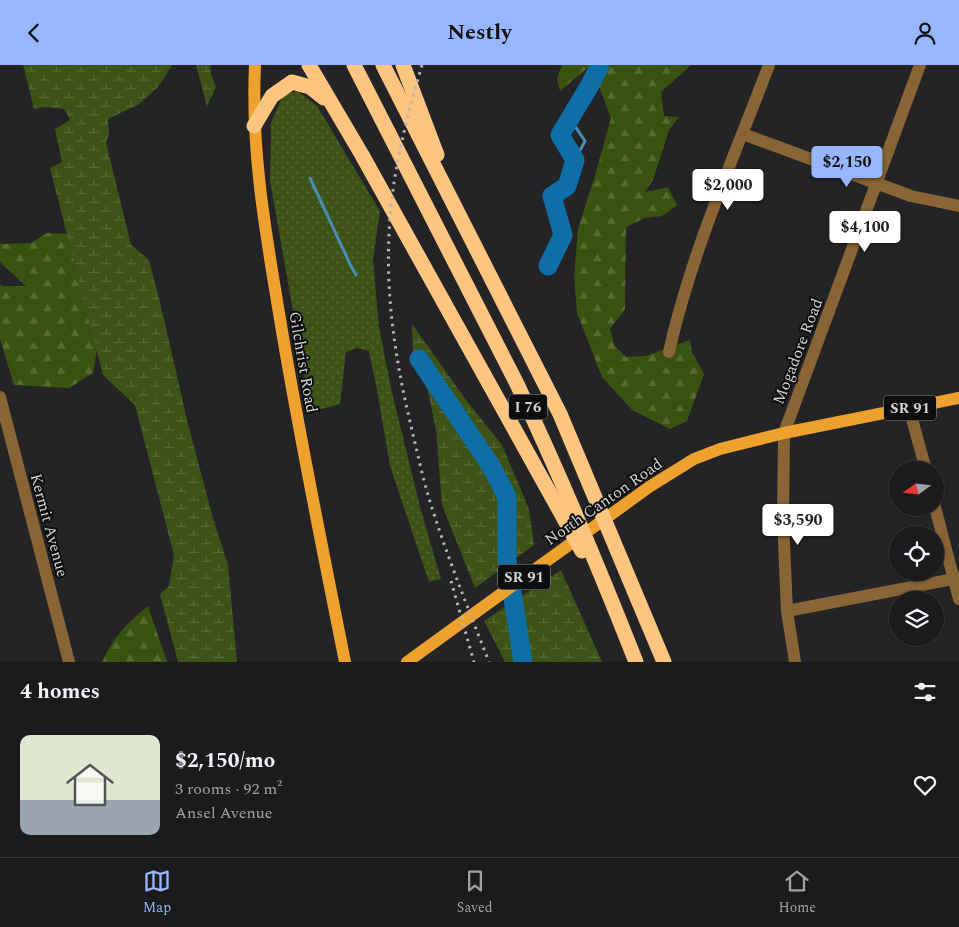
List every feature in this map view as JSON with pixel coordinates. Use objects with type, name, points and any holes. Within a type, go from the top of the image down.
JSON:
[{"type":"highway","points":[[308,65],[362,155],[617,614]]},
{"type":"highway","name":"I 76","points":[[354,65],[517,383],[541,435],[636,662]]},
{"type":"highway","name":"I 76","points":[[382,65],[435,161],[460,218],[560,415],[664,662]]},
{"type":"highway","points":[[402,65],[435,161]]},
{"type":"highway","points":[[254,126],[272,97],[292,82],[316,91],[334,108]]},
{"type":"main road","name":"Gilchrist Road","points":[[255,65],[254,126],[260,200],[284,345],[345,662]]},
{"type":"main road","name":"SR 91","points":[[784,433],[959,398]]},
{"type":"main road","name":"North Canton Road","points":[[407,662],[619,508],[694,459],[720,449],[784,433]]},
{"type":"street","points":[[669,352],[688,279],[769,65]]},
{"type":"street","name":"Mogadore Road","points":[[795,662],[787,611],[783,520],[784,433],[920,65]]},
{"type":"street","points":[[743,134],[876,184],[925,200],[959,206]]},
{"type":"street","name":"Kermit Avenue","points":[[0,397],[69,662]]},
{"type":"street","points":[[909,408],[924,461]]},
{"type":"street","points":[[938,516],[956,578],[959,599]]},
{"type":"street","points":[[787,611],[956,578]]},
{"type":"green space","points":[[23,65],[172,65],[159,86],[139,104],[108,119],[109,135],[106,142],[131,245],[149,260],[188,424],[213,518],[228,565],[237,662],[178,662],[160,594],[169,586],[174,555],[135,405],[103,375],[50,168],[62,162],[55,129],[70,120],[64,109],[44,107],[34,109]]},
{"type":"green space","points":[[196,65],[210,65],[216,87],[207,106]]},
{"type":"green space","points":[[562,65],[591,65],[560,91],[557,79]]},
{"type":"green space","points":[[591,65],[691,65],[661,92],[664,116],[679,117],[669,130],[653,180],[645,192],[668,187],[677,205],[662,216],[645,218],[626,227],[625,309],[610,329],[615,346],[626,357],[646,356],[690,340],[692,352],[704,374],[687,421],[670,429],[632,410],[602,377],[577,313],[574,278],[578,229],[611,118]]},
{"type":"green space","points":[[298,91],[317,106],[380,211],[373,259],[379,327],[391,388],[420,507],[441,579],[429,582],[390,466],[369,351],[357,348],[346,352],[340,404],[311,412],[270,181],[271,123],[283,95]]},
{"type":"green space","points":[[47,233],[70,234],[98,343],[93,373],[69,388],[14,385],[0,339],[0,284],[2,286],[26,286],[0,262],[0,244],[31,243]]},
{"type":"green space","points":[[412,324],[466,400],[502,445],[529,509],[534,545],[475,588],[442,505],[436,430],[426,382],[413,360]]},
{"type":"green space","points":[[561,570],[602,662],[505,662],[484,621]]},
{"type":"green space","points":[[148,606],[167,662],[102,662],[121,631]]},
{"type":"waterway","points":[[548,266],[563,235],[552,196],[567,186],[575,160],[560,135],[600,65]]},
{"type":"waterway","points":[[570,119],[585,141],[575,160]]},
{"type":"waterway","points":[[310,178],[356,275]]},
{"type":"waterway","points":[[419,359],[491,466],[507,497],[507,560],[523,662]]},
{"type":"railway","points":[[422,65],[400,149],[390,213],[388,259],[393,331],[406,402],[427,492],[460,588],[489,662]]},
{"type":"railway","points":[[451,581],[474,662]]}]
